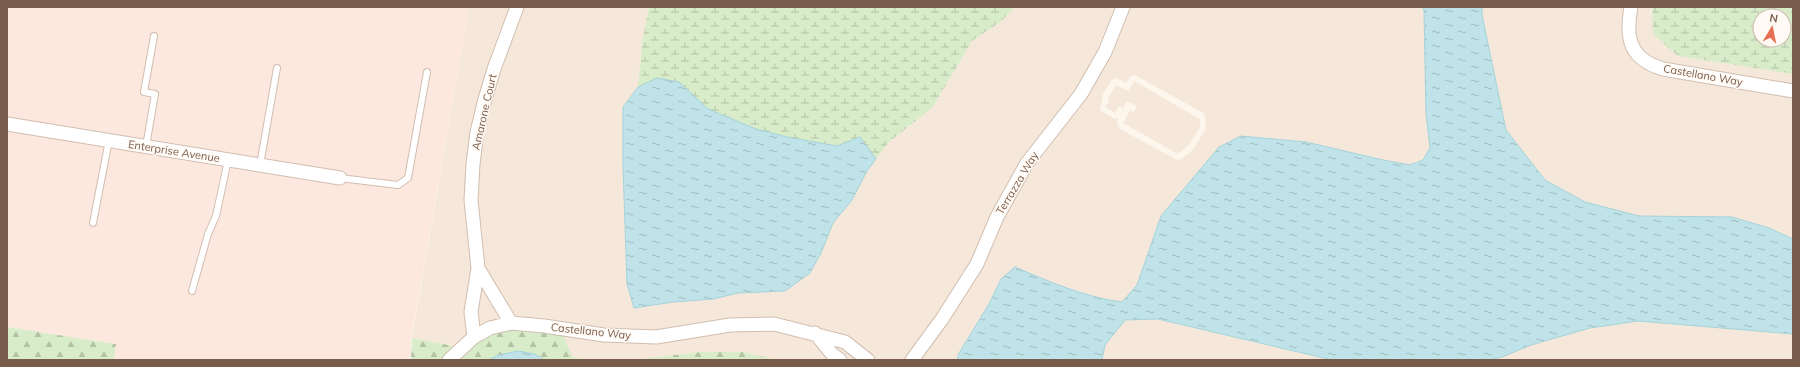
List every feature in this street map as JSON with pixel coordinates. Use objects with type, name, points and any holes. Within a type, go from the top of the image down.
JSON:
[{"type":"street","name":"Amarone Court","points":[[478,268],[471,200],[477,132],[494,69],[517,7]]},
{"type":"street","name":"Terrazza Way","points":[[912,360],[942,319],[977,264],[997,217],[1027,163],[1081,94],[1105,52],[1123,7]]},
{"type":"street","name":"Castellano Way","points":[[1630,9],[1629,39],[1632,48],[1644,62],[1653,66],[1793,91]]},
{"type":"street","name":"Enterprise Avenue","points":[[7,124],[340,178]]},
{"type":"street","points":[[478,268],[511,323]]},
{"type":"street","points":[[474,337],[471,312],[478,268]]},
{"type":"street","name":"Castellano Way","points":[[449,360],[474,337],[490,328],[511,323],[544,326],[604,335],[656,337],[730,325],[774,324],[815,333],[845,342],[868,360]]},
{"type":"street","points":[[815,333],[832,354],[840,360]]},
{"type":"lane","points":[[146,146],[155,94],[144,92],[154,36]]},
{"type":"lane","points":[[260,165],[277,68]]},
{"type":"lane","points":[[340,178],[398,185],[408,178],[427,72]]},
{"type":"lane","points":[[93,223],[109,140]]},
{"type":"lane","points":[[192,291],[208,234],[216,216],[228,160]]},
{"type":"shaded area","points":[[7,7],[469,7],[411,340],[411,360],[114,360],[116,344],[7,327]]},
{"type":"shaded area","points":[[469,7],[649,7],[642,43],[638,87],[623,107],[623,166],[627,284],[635,308],[673,302],[713,299],[738,293],[758,292],[821,253],[833,223],[852,200],[867,171],[889,142],[932,108],[972,41],[1000,22],[1012,11],[1013,7],[1422,7],[1424,10],[1426,114],[1430,148],[1423,160],[1410,165],[1383,160],[1161,216],[1137,285],[1122,302],[1093,297],[1063,287],[1000,279],[989,304],[959,353],[957,360],[778,360],[743,352],[700,352],[632,360],[591,360],[481,340],[464,348],[412,338]],"holes":[[[1135,75],[1203,113],[1205,116],[1206,128],[1193,150],[1181,159],[1177,160],[1120,129],[1117,124],[1118,118],[1114,119],[1100,110],[1103,94],[1112,80],[1117,78],[1126,83],[1130,77]]]},
{"type":"shaded area","points":[[1482,7],[1652,7],[1651,12],[1678,56],[1793,74],[1793,239],[1769,228],[1732,217],[1639,216],[1585,202],[1544,180],[1506,130],[1482,15]]},
{"type":"shaded area","points":[[1134,81],[1200,119],[1200,127],[1188,146],[1178,154],[1123,123],[1130,110],[1134,112],[1137,106],[1127,101],[1123,108],[1119,106],[1115,113],[1105,107],[1109,101],[1108,98],[1116,85],[1128,91]]},
{"type":"shaded area","points":[[1158,319],[1332,360],[1102,360],[1105,345],[1125,320]]},
{"type":"shaded area","points":[[1638,321],[1793,334],[1793,360],[1489,360],[1502,357],[1531,345],[1590,328]]},
{"type":"green space","points":[[649,7],[1013,7],[1012,11],[1000,22],[972,41],[932,108],[889,142],[876,159],[860,137],[837,146],[787,137],[756,129],[708,109],[679,82],[657,78],[638,87],[642,43]]},
{"type":"green space","points":[[1652,7],[1793,7],[1793,74],[1678,56],[1653,34]]},
{"type":"green space","points":[[510,326],[559,327],[573,357],[591,360],[411,360],[412,338],[464,348]]},
{"type":"green space","points":[[7,327],[116,344],[114,360],[7,360]]},
{"type":"green space","points":[[700,352],[743,352],[778,360],[632,360]]},
{"type":"water","points":[[1422,7],[1482,7],[1482,15],[1506,130],[1545,180],[1585,202],[1639,216],[1732,217],[1769,228],[1793,239],[1793,334],[1638,321],[1590,328],[1531,345],[1502,357],[1489,360],[1332,360],[1158,319],[1125,320],[1105,345],[1102,360],[957,360],[959,353],[989,304],[1001,279],[1015,267],[1081,293],[1122,302],[1137,285],[1161,216],[1219,147],[1241,136],[1306,142],[1410,165],[1423,160],[1430,148],[1426,114],[1424,10]]},
{"type":"water","points":[[657,78],[679,82],[708,109],[756,129],[787,137],[837,146],[860,137],[876,159],[867,171],[852,200],[833,223],[821,253],[810,273],[785,291],[738,293],[713,299],[673,302],[634,308],[627,284],[623,166],[623,107],[638,87]]},
{"type":"water","points":[[518,351],[535,354],[544,360],[488,360],[499,355]]}]
